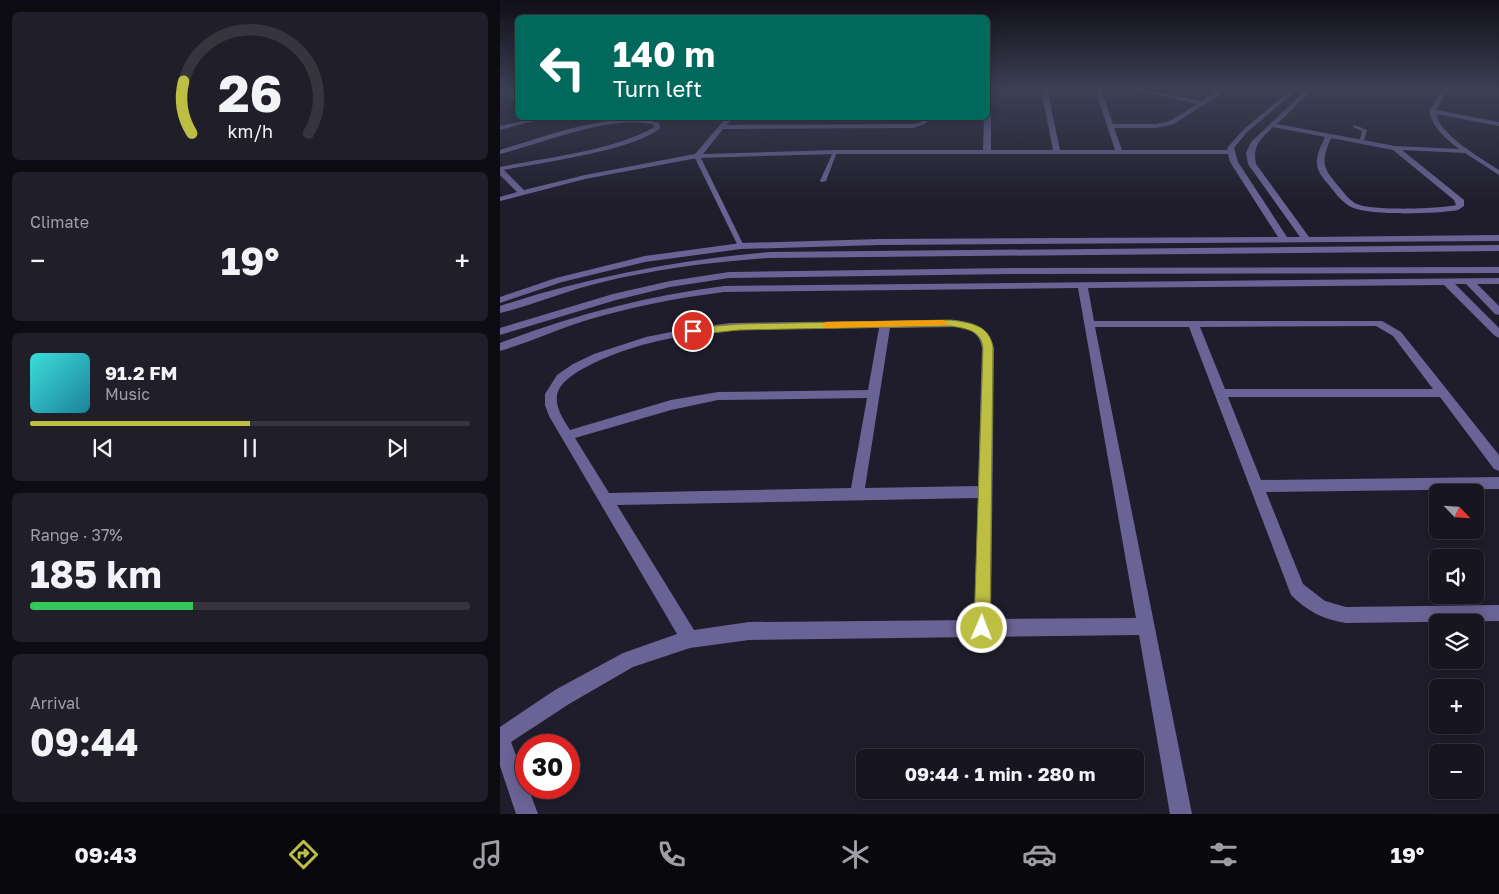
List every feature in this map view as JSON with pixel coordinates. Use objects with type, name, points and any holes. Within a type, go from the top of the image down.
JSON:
[{"type":"street","points":[[500,152],[594,127]]},
{"type":"street","points":[[500,170],[631,141],[653,132],[657,127]]},
{"type":"street","points":[[698,156],[721,127]]},
{"type":"street","points":[[987,127],[987,151]]},
{"type":"street","points":[[1052,127],[1057,151]]},
{"type":"street","points":[[1110,127],[1119,151]]},
{"type":"street","points":[[1230,152],[1250,127]]},
{"type":"street","points":[[1270,127],[1253,143],[1250,158],[1252,164],[1307,240]]},
{"type":"street","points":[[1281,127],[1395,148],[1467,151]]},
{"type":"street","points":[[1439,127],[1467,151],[1498,171]]},
{"type":"street","points":[[1328,137],[1319,156],[1318,163],[1321,171],[1356,206],[1373,209],[1455,208],[1460,206],[1461,202],[1457,198],[1395,148]]},
{"type":"street","points":[[500,199],[586,177],[698,156],[835,152],[1230,152]]},
{"type":"street","points":[[1230,152],[1285,240]]},
{"type":"street","points":[[500,170],[522,193]]},
{"type":"street","points":[[1273,222],[1294,222]]},
{"type":"street","points":[[500,300],[603,268],[678,253],[741,246],[880,242],[1499,238]]},
{"type":"street","points":[[1408,239],[1420,250]]},
{"type":"street","points":[[1062,242],[1066,252]]},
{"type":"street","points":[[726,247],[726,258]]},
{"type":"street","points":[[500,310],[616,276],[689,262],[726,258],[832,253],[1499,248]]},
{"type":"street","points":[[827,274],[835,263],[832,253]]},
{"type":"street","points":[[869,273],[866,263],[876,253]]},
{"type":"street","points":[[500,332],[590,302],[656,286],[729,275],[1010,271],[1499,270]]},
{"type":"street","points":[[1010,271],[1012,285]]},
{"type":"street","points":[[1173,272],[1178,284]]},
{"type":"street","points":[[1468,281],[1499,312]]},
{"type":"street","points":[[500,347],[625,306],[686,293],[724,289],[1499,281]]},
{"type":"street","points":[[1447,282],[1499,334]]},
{"type":"street","points":[[1082,285],[1181,814]]},
{"type":"street","points":[[1467,302],[1488,302]]},
{"type":"street","points":[[1193,323],[1297,589],[1316,606],[1328,613],[1346,615],[1499,613]]},
{"type":"street","points":[[1089,324],[1378,323],[1397,334],[1499,465]]},
{"type":"street","points":[[690,639],[553,413],[550,402],[552,390],[561,378],[575,366],[645,341],[709,329],[885,324],[963,324],[982,333],[987,340],[982,628]]},
{"type":"street","points":[[857,494],[885,324]]},
{"type":"street","points":[[1220,393],[1443,393]]},
{"type":"street","points":[[567,436],[671,405],[718,396],[874,394]]},
{"type":"street","points":[[1257,486],[1499,483]]},
{"type":"street","points":[[605,499],[985,492]]},
{"type":"street","points":[[527,814],[500,738],[562,697],[628,659],[690,639],[749,631],[1145,626]]},
{"type":"lane","points":[[1357,127],[1365,130],[1362,143]]},
{"type":"lane","points":[[823,181],[835,152]]},
{"type":"lane","points":[[698,156],[741,246]]},
{"type":"slow traffic","points":[[826,325],[943,323]]},
{"type":"route","points":[[693,331],[739,327],[951,323],[974,327],[982,333],[987,340],[988,348],[982,628]]}]
